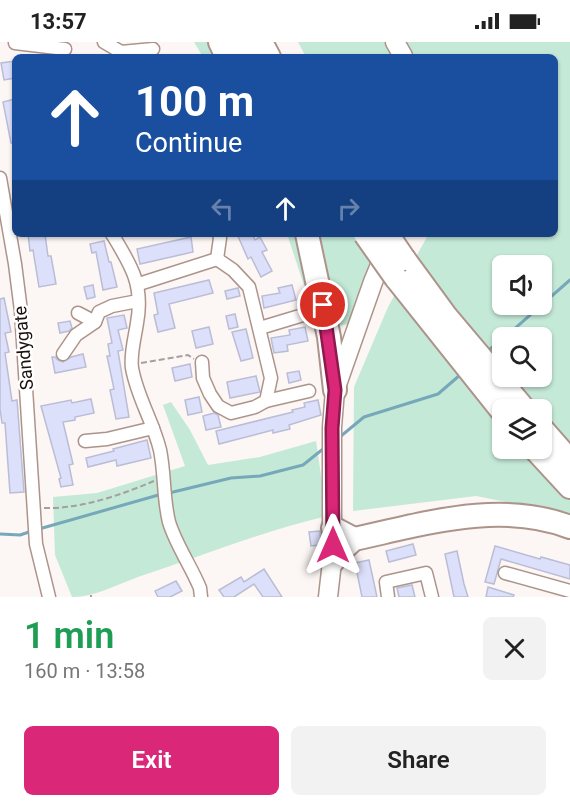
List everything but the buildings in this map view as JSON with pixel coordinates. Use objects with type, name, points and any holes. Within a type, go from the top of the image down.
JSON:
[{"type":"highway","points":[[308,237],[329,338],[335,390]]},
{"type":"highway","points":[[368,237],[446,315],[516,399]]},
{"type":"highway","points":[[388,237],[400,268],[493,399]]},
{"type":"highway","points":[[329,338],[351,344]]},
{"type":"highway","points":[[552,440],[570,461]]},
{"type":"highway","points":[[544,459],[570,487]]},
{"type":"highway","points":[[332,562],[354,539],[484,515],[539,518],[570,527]]},
{"type":"highway","points":[[333,528],[354,539]]},
{"type":"main road","points":[[328,597],[332,562],[332,428],[335,390],[373,282],[392,237]]},
{"type":"street","points":[[104,42],[121,52],[130,47],[153,49]]},
{"type":"street","points":[[21,43],[66,49]]},
{"type":"street","name":"Sandygate","points":[[0,178],[15,264],[22,323],[36,544],[49,597]]},
{"type":"street","points":[[114,237],[138,284],[138,316],[131,365],[139,396],[160,451],[165,500],[174,537],[196,578],[201,597]]},
{"type":"street","points":[[217,260],[220,237]]},
{"type":"street","points":[[138,284],[217,260],[233,270],[249,287],[260,328],[271,378],[266,401]]},
{"type":"street","points":[[63,354],[76,335],[95,322],[99,312],[112,306],[138,301]]},
{"type":"street","points":[[78,313],[95,322]]},
{"type":"street","points":[[260,328],[303,315]]},
{"type":"street","points":[[202,363],[203,378],[218,406],[231,413],[255,407],[266,401],[309,391]]},
{"type":"street","points":[[85,441],[107,439],[153,428]]},
{"type":"street","points":[[388,597],[386,582],[426,573],[432,597]]},
{"type":"street","points":[[505,573],[570,591]]},
{"type":"path","points":[[131,365],[188,356],[202,363]]},
{"type":"path","points":[[33,513],[48,508],[82,504],[164,482]]},
{"type":"green space","points":[[194,42],[210,42],[216,54],[201,54]]},
{"type":"green space","points":[[298,42],[570,42],[570,515],[476,496],[353,511],[354,387],[388,307],[427,237],[558,237],[558,54],[304,54]]},
{"type":"green space","points":[[288,237],[300,237],[324,346]]},
{"type":"green space","points":[[318,237],[355,237],[373,263],[348,324],[338,326]]},
{"type":"green space","points":[[171,402],[190,430],[208,465],[260,457],[316,441],[322,482],[323,517],[253,537],[97,593],[72,597],[55,555],[53,497],[97,493],[185,466],[163,405]]},
{"type":"waterway","points":[[517,327],[570,280]]},
{"type":"waterway","points":[[341,436],[364,417],[438,394],[460,375]]},
{"type":"waterway","points":[[169,493],[231,478],[260,476],[303,465],[323,449]]},
{"type":"waterway","points":[[39,529],[162,494]]},
{"type":"waterway","points":[[0,534],[20,535],[32,531]]},
{"type":"route","points":[[323,305],[335,390],[332,428],[333,545]]}]
